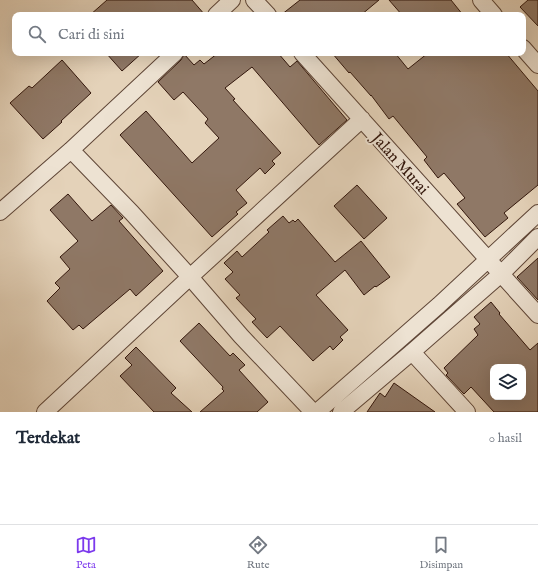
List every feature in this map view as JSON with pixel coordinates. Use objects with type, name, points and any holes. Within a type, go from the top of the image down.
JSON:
[{"type":"street","points":[[219,12],[232,0]]},
{"type":"street","points":[[254,0],[265,12]]},
{"type":"street","points":[[481,0],[491,12]]},
{"type":"street","points":[[526,51],[538,65]]},
{"type":"street","points":[[0,212],[71,150],[172,56]]},
{"type":"street","name":"Jalan Murai","points":[[305,56],[538,315]]},
{"type":"street","points":[[45,412],[362,119]]},
{"type":"street","points":[[71,150],[132,213],[242,336],[313,412]]},
{"type":"street","points":[[317,412],[439,305],[538,213]]},
{"type":"street","points":[[341,412],[501,274],[538,237]]},
{"type":"street","points":[[412,352],[467,412]]},
{"type":"building","points":[[107,0],[192,0],[202,12],[93,12]]},
{"type":"building","points":[[300,0],[379,0],[365,12],[285,12]]},
{"type":"building","points":[[389,0],[451,0],[461,12],[399,12]]},
{"type":"building","points":[[528,0],[538,0],[538,26],[526,12],[520,7]]},
{"type":"building","points":[[109,56],[139,56],[122,71]]},
{"type":"building","points":[[183,56],[186,56],[194,65],[200,60],[204,64],[214,56],[281,56],[290,67],[297,61],[347,120],[319,145],[252,67],[225,88],[235,99],[233,100],[281,153],[272,161],[275,164],[265,174],[260,168],[236,190],[247,203],[236,212],[238,214],[212,237],[120,135],[146,111],[192,163],[219,138],[205,123],[208,119],[183,92],[174,100],[158,82],[181,60]]},
{"type":"building","points":[[335,56],[397,56],[408,69],[424,56],[509,56],[538,91],[538,185],[504,213],[508,218],[485,237],[457,204],[465,198],[444,173],[438,178],[424,160],[427,157],[393,116],[389,119],[371,95],[350,72],[349,73]]},
{"type":"building","points":[[62,60],[91,93],[43,139],[10,103],[29,86],[32,88]]},
{"type":"building","points":[[357,185],[387,218],[364,239],[334,206]]},
{"type":"building","points":[[68,194],[92,221],[111,205],[123,218],[119,221],[163,271],[136,296],[130,289],[83,329],[79,325],[73,330],[47,301],[60,288],[55,283],[70,269],[60,257],[78,241],[50,210]]},
{"type":"building","points":[[283,216],[289,223],[293,220],[295,222],[298,219],[335,262],[361,241],[390,277],[364,295],[345,270],[316,295],[348,330],[340,337],[343,340],[333,350],[330,346],[313,361],[280,326],[267,338],[252,322],[256,319],[236,298],[240,295],[225,279],[233,272],[224,263],[237,251],[242,257],[269,232],[267,230]]},
{"type":"building","points":[[538,258],[538,300],[517,277]]},
{"type":"building","points":[[491,302],[500,313],[499,314],[530,350],[538,343],[538,412],[494,412],[471,387],[464,394],[446,375],[448,373],[444,368],[478,335],[474,329],[480,324],[474,317]]},
{"type":"building","points":[[199,323],[230,356],[233,353],[245,365],[239,370],[268,402],[257,412],[200,412],[224,391],[222,389],[223,387],[180,341]]},
{"type":"building","points":[[136,347],[176,388],[171,393],[192,412],[154,412],[120,376],[132,365],[125,358]]},
{"type":"building","points":[[394,383],[435,412],[367,412],[380,393],[385,397]]}]
